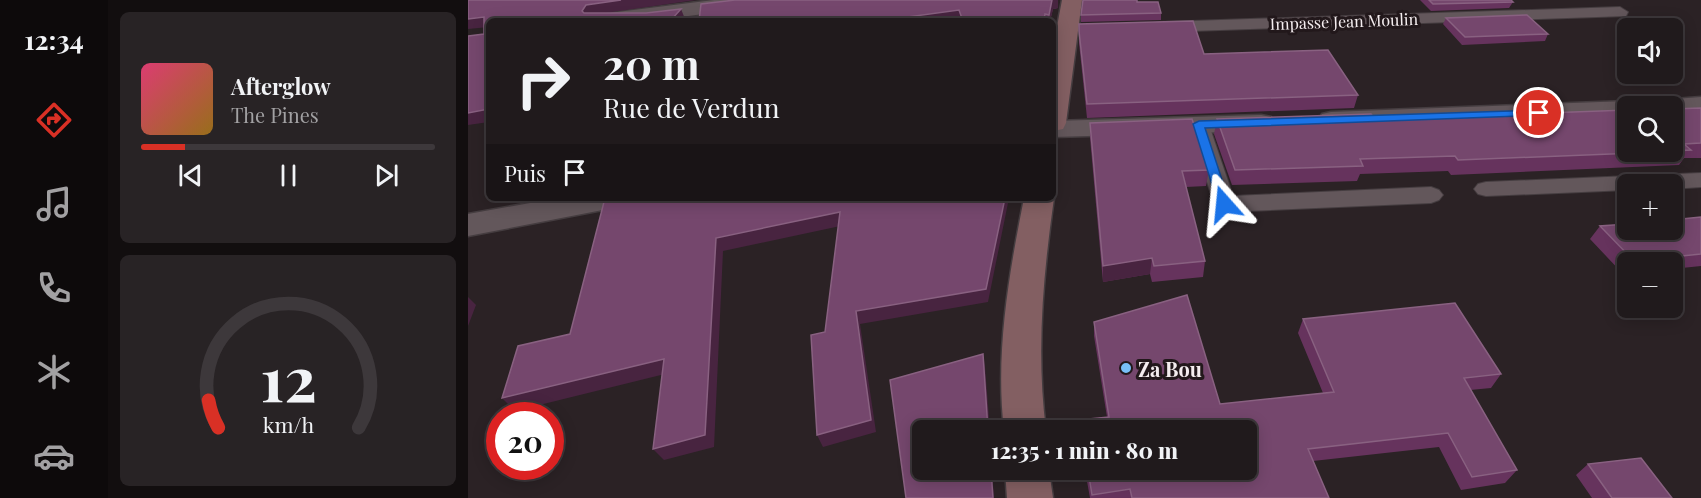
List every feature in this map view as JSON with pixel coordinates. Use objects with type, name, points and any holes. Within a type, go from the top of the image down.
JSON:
[{"type":"main road","points":[[1056,109],[1074,30],[1072,0]]},
{"type":"main road","points":[[1024,420],[1021,369],[1024,309],[1030,248],[1038,201]]},
{"type":"main road","points":[[1028,480],[1030,498]]},
{"type":"street","points":[[624,18],[763,0]]},
{"type":"street","points":[[1056,129],[1617,109]]},
{"type":"street","points":[[468,225],[597,201]]},
{"type":"lane","name":"Impasse Jean Moulin","points":[[1138,28],[1620,12]]},
{"type":"lane","points":[[1199,124],[1224,204],[1431,195]]},
{"type":"lane","points":[[1486,189],[1701,180]]},
{"type":"building","points":[[468,0],[621,0],[586,5],[582,11],[584,13],[646,13],[681,9],[673,18],[486,18],[486,110],[468,113],[468,36],[484,34],[484,17],[468,19]]},
{"type":"building","points":[[735,0],[1052,0],[1049,15],[1045,14],[1044,18],[962,18],[959,10],[900,18],[699,18],[701,4]]},
{"type":"building","points":[[1083,0],[1158,2],[1161,13],[1081,15]]},
{"type":"building","points":[[1429,0],[1511,0],[1513,2],[1433,4]]},
{"type":"building","points":[[1527,15],[1548,34],[1465,37],[1446,18]]},
{"type":"building","points":[[1193,21],[1204,54],[1328,50],[1358,95],[1087,104],[1079,24]]},
{"type":"building","points":[[1701,108],[1701,143],[1684,144],[1691,150],[1683,150],[1683,109]]},
{"type":"building","points":[[1617,110],[1617,154],[1458,160],[1455,156],[1360,159],[1363,166],[1235,170],[1217,119],[1371,114],[1375,119]]},
{"type":"building","points":[[1192,119],[1209,170],[1182,171],[1205,261],[1154,266],[1152,258],[1103,266],[1090,123]]},
{"type":"building","points":[[604,201],[1004,201],[986,289],[856,311],[871,420],[817,435],[811,335],[825,332],[840,212],[716,238],[705,435],[653,449],[664,359],[502,398],[518,346],[570,334]]},
{"type":"building","points":[[1701,217],[1701,254],[1683,256],[1683,252],[1625,252],[1600,226],[1617,225],[1617,240],[1683,240],[1683,219]]},
{"type":"building","points":[[1187,295],[1220,404],[1334,392],[1303,319],[1455,303],[1501,374],[1464,378],[1517,470],[1472,477],[1448,433],[1308,449],[1329,498],[1132,498],[1130,489],[1092,495],[1090,480],[1257,480],[1257,420],[1079,420],[1109,417],[1094,322]]},
{"type":"building","points":[[983,354],[987,420],[912,420],[912,480],[992,480],[993,498],[906,498],[890,380]]},
{"type":"building","points":[[1641,458],[1672,498],[1612,498],[1588,464]]},
{"type":"place","name":"Za Bou","points":[[1126,368]]},
{"type":"route","points":[[1224,204],[1199,124],[1539,113]]}]
